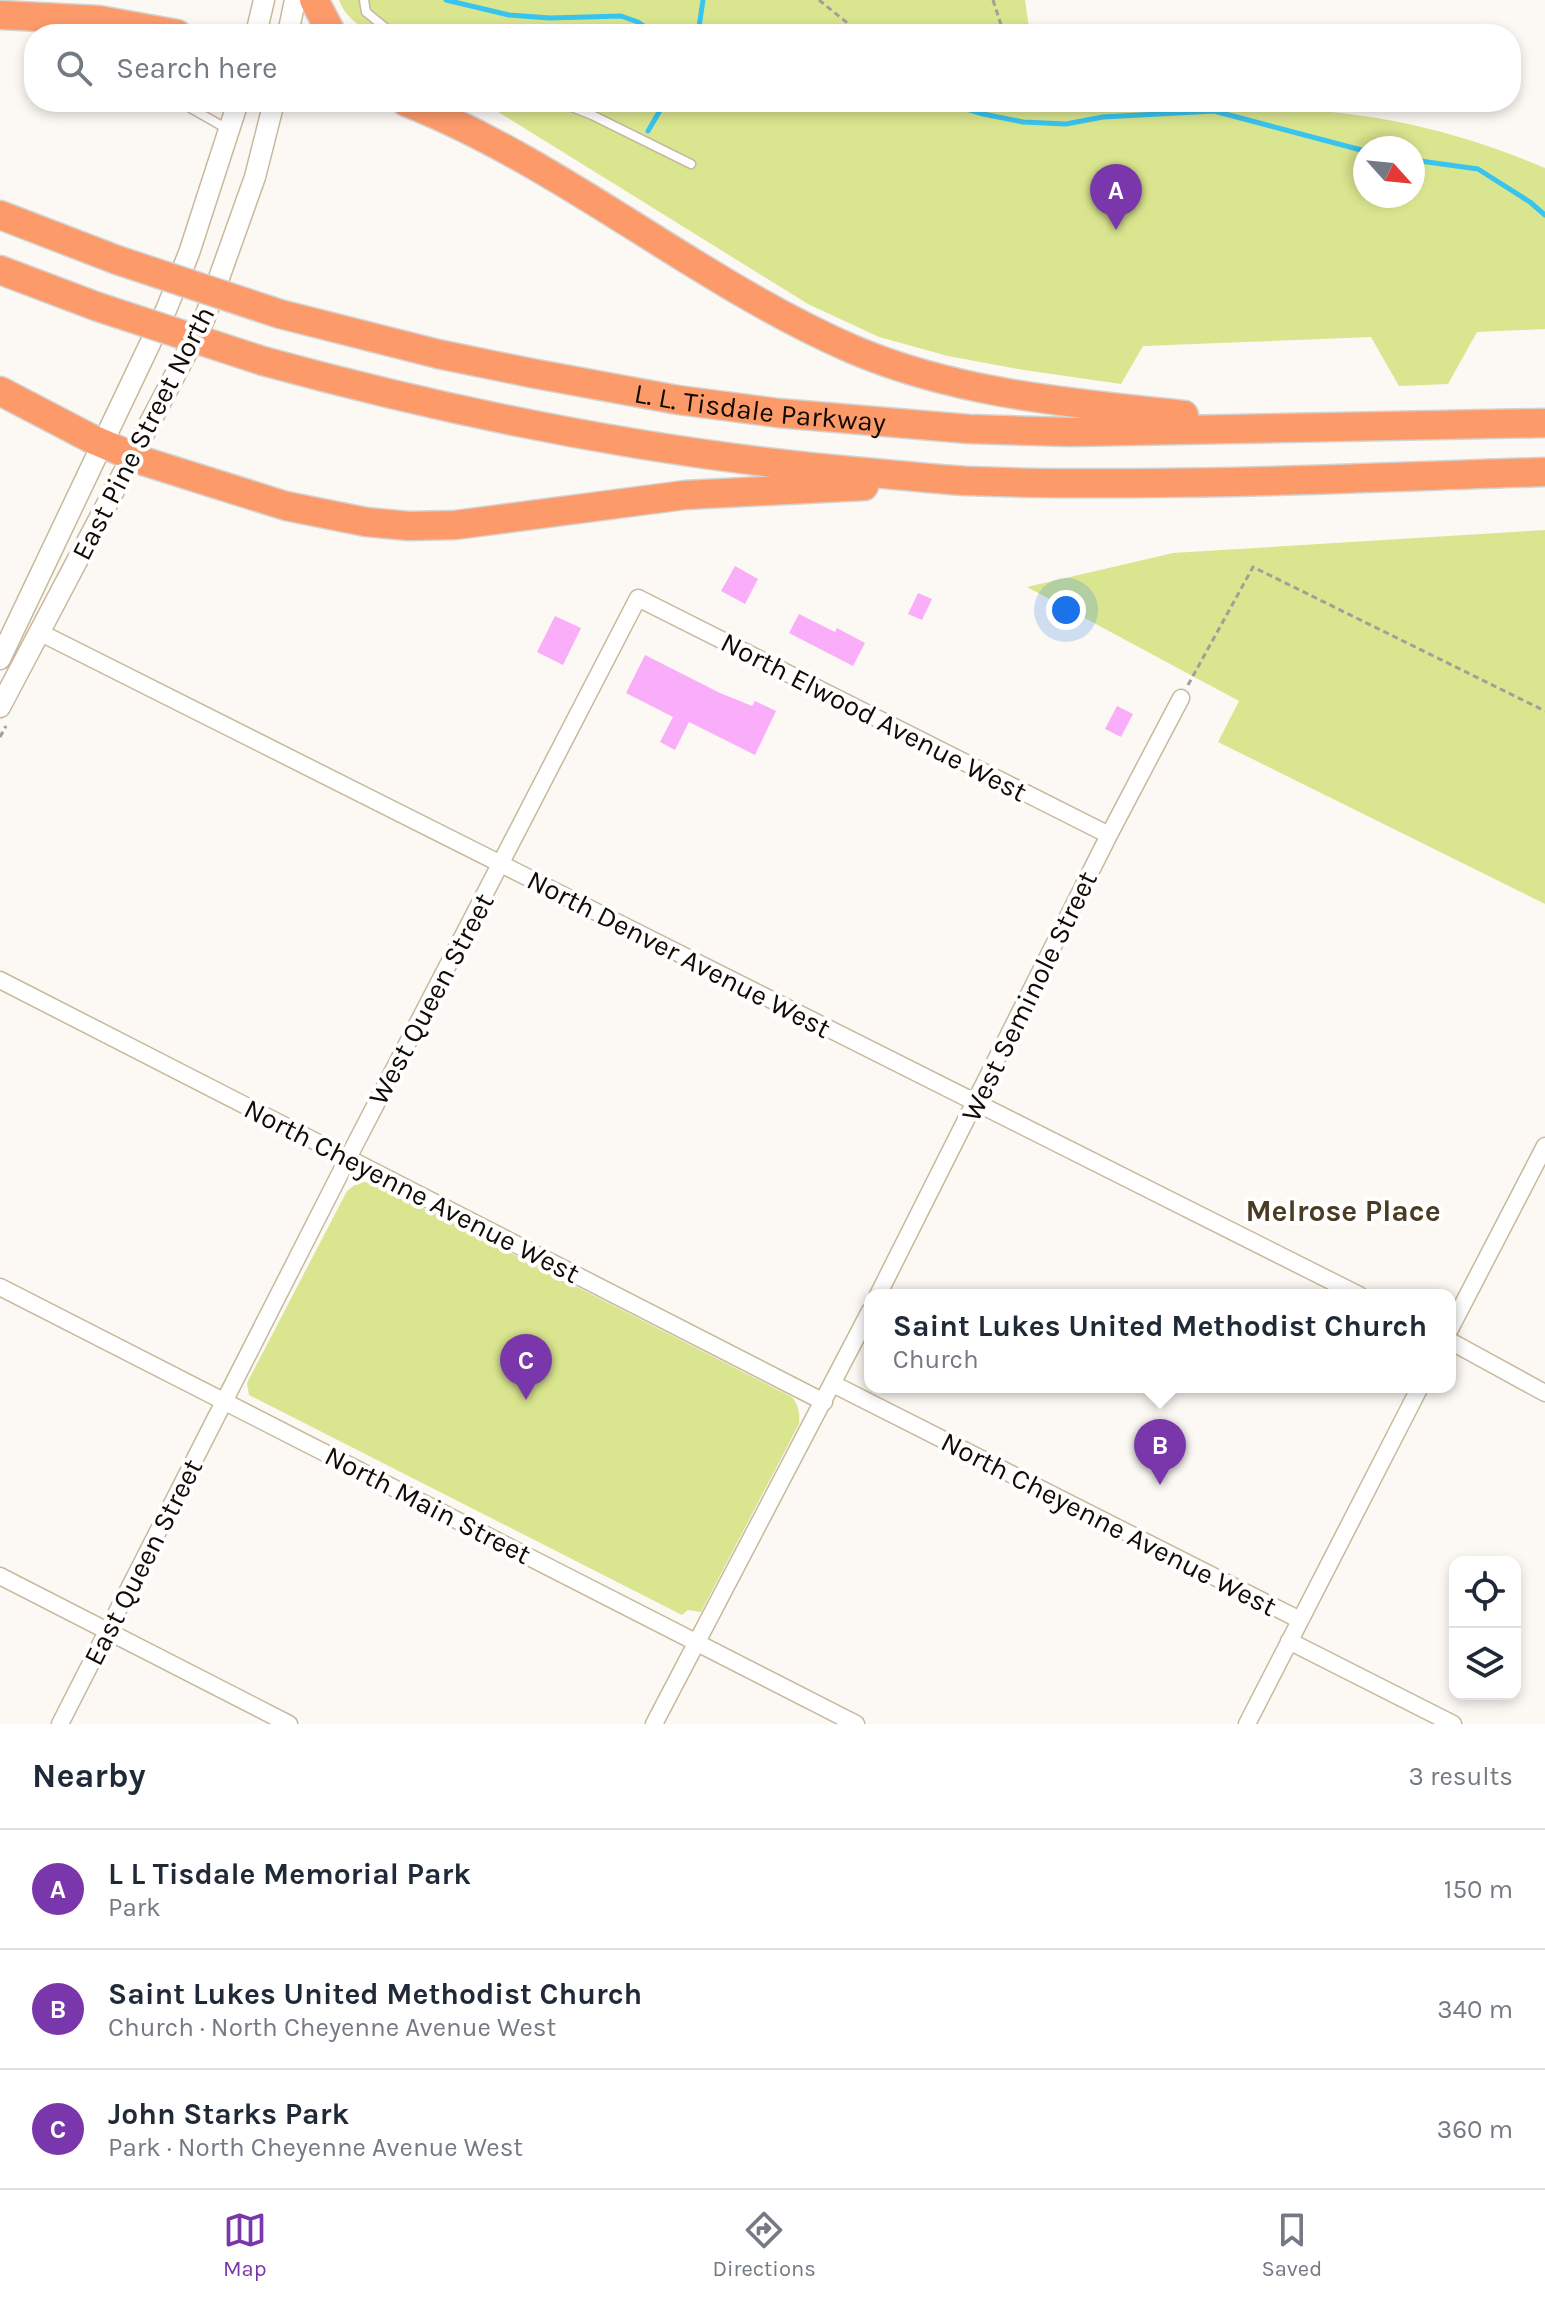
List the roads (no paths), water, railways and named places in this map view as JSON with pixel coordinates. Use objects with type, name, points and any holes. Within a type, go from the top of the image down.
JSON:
[{"type":"highway","points":[[314,0],[327,24]]},
{"type":"highway","points":[[0,15],[99,20],[112,24]]},
{"type":"highway","points":[[428,112],[520,158],[770,307],[868,355],[950,381],[1008,394],[1304,428]]},
{"type":"highway","name":"L. L. Tisdale Parkway","points":[[0,215],[117,260],[280,314],[438,354],[678,400],[778,413],[969,429],[1071,432],[1545,423]]},
{"type":"highway","name":"L. L. Tisdale Parkway","points":[[0,270],[98,307],[263,361],[431,405],[600,439],[794,466],[963,480],[1171,483],[1545,472]]},
{"type":"highway","points":[[0,391],[101,444],[133,457],[286,506],[352,520],[409,526],[496,522],[685,495],[963,480]]},
{"type":"street","points":[[258,24],[264,0]]},
{"type":"street","points":[[290,24],[295,0]]},
{"type":"street","name":"East Pine Street North","points":[[0,659],[166,310],[189,253],[235,112]]},
{"type":"street","name":"East Pine Street North","points":[[0,707],[204,320],[255,177],[271,112]]},
{"type":"street","name":"North Elwood Avenue West","points":[[638,598],[1109,835]]},
{"type":"street","name":"West Queen Street","points":[[225,1401],[638,598]]},
{"type":"street","name":"North Denver Avenue West","points":[[0,612],[1347,1289]]},
{"type":"street","name":"West Seminole Street","points":[[881,1289],[1181,698]]},
{"type":"street","name":"North Cheyenne Avenue West","points":[[0,980],[824,1402]]},
{"type":"street","points":[[1456,1317],[1545,1146]]},
{"type":"street","name":"North Main Street","points":[[0,1287],[856,1724]]},
{"type":"street","points":[[654,1724],[864,1323]]},
{"type":"street","points":[[1456,1344],[1545,1393]]},
{"type":"street","name":"North Cheyenne Avenue West","points":[[833,1384],[1300,1620]]},
{"type":"street","points":[[1247,1724],[1417,1393]]},
{"type":"street","name":"East Queen Street","points":[[60,1724],[225,1401]]},
{"type":"street","points":[[0,1576],[289,1724]]},
{"type":"street","name":"North Cheyenne Avenue West","points":[[1289,1641],[1453,1724]]},
{"type":"lane","points":[[364,0],[366,12],[381,24]]},
{"type":"lane","points":[[198,112],[230,130]]},
{"type":"lane","points":[[584,112],[691,164]]},
{"type":"waterway","points":[[446,0],[509,15],[550,18],[621,16],[641,24]]},
{"type":"waterway","points":[[699,24],[703,0]]},
{"type":"waterway","points":[[648,131],[659,112]]},
{"type":"waterway","points":[[976,112],[1023,122],[1066,124],[1103,117],[1196,112]]},
{"type":"waterway","points":[[1218,112],[1353,148]]},
{"type":"waterway","points":[[1425,162],[1478,169],[1545,215]]},
{"type":"place","name":"L L Tisdale Memorial Park","points":[[1116,230]]},
{"type":"place","name":"John Starks Park","points":[[526,1400]]},
{"type":"place","name":"Saint Lukes United Methodist Church","points":[[1160,1485]]},
{"type":"district","name":"Melrose Place","points":[[1343,1211]]}]
